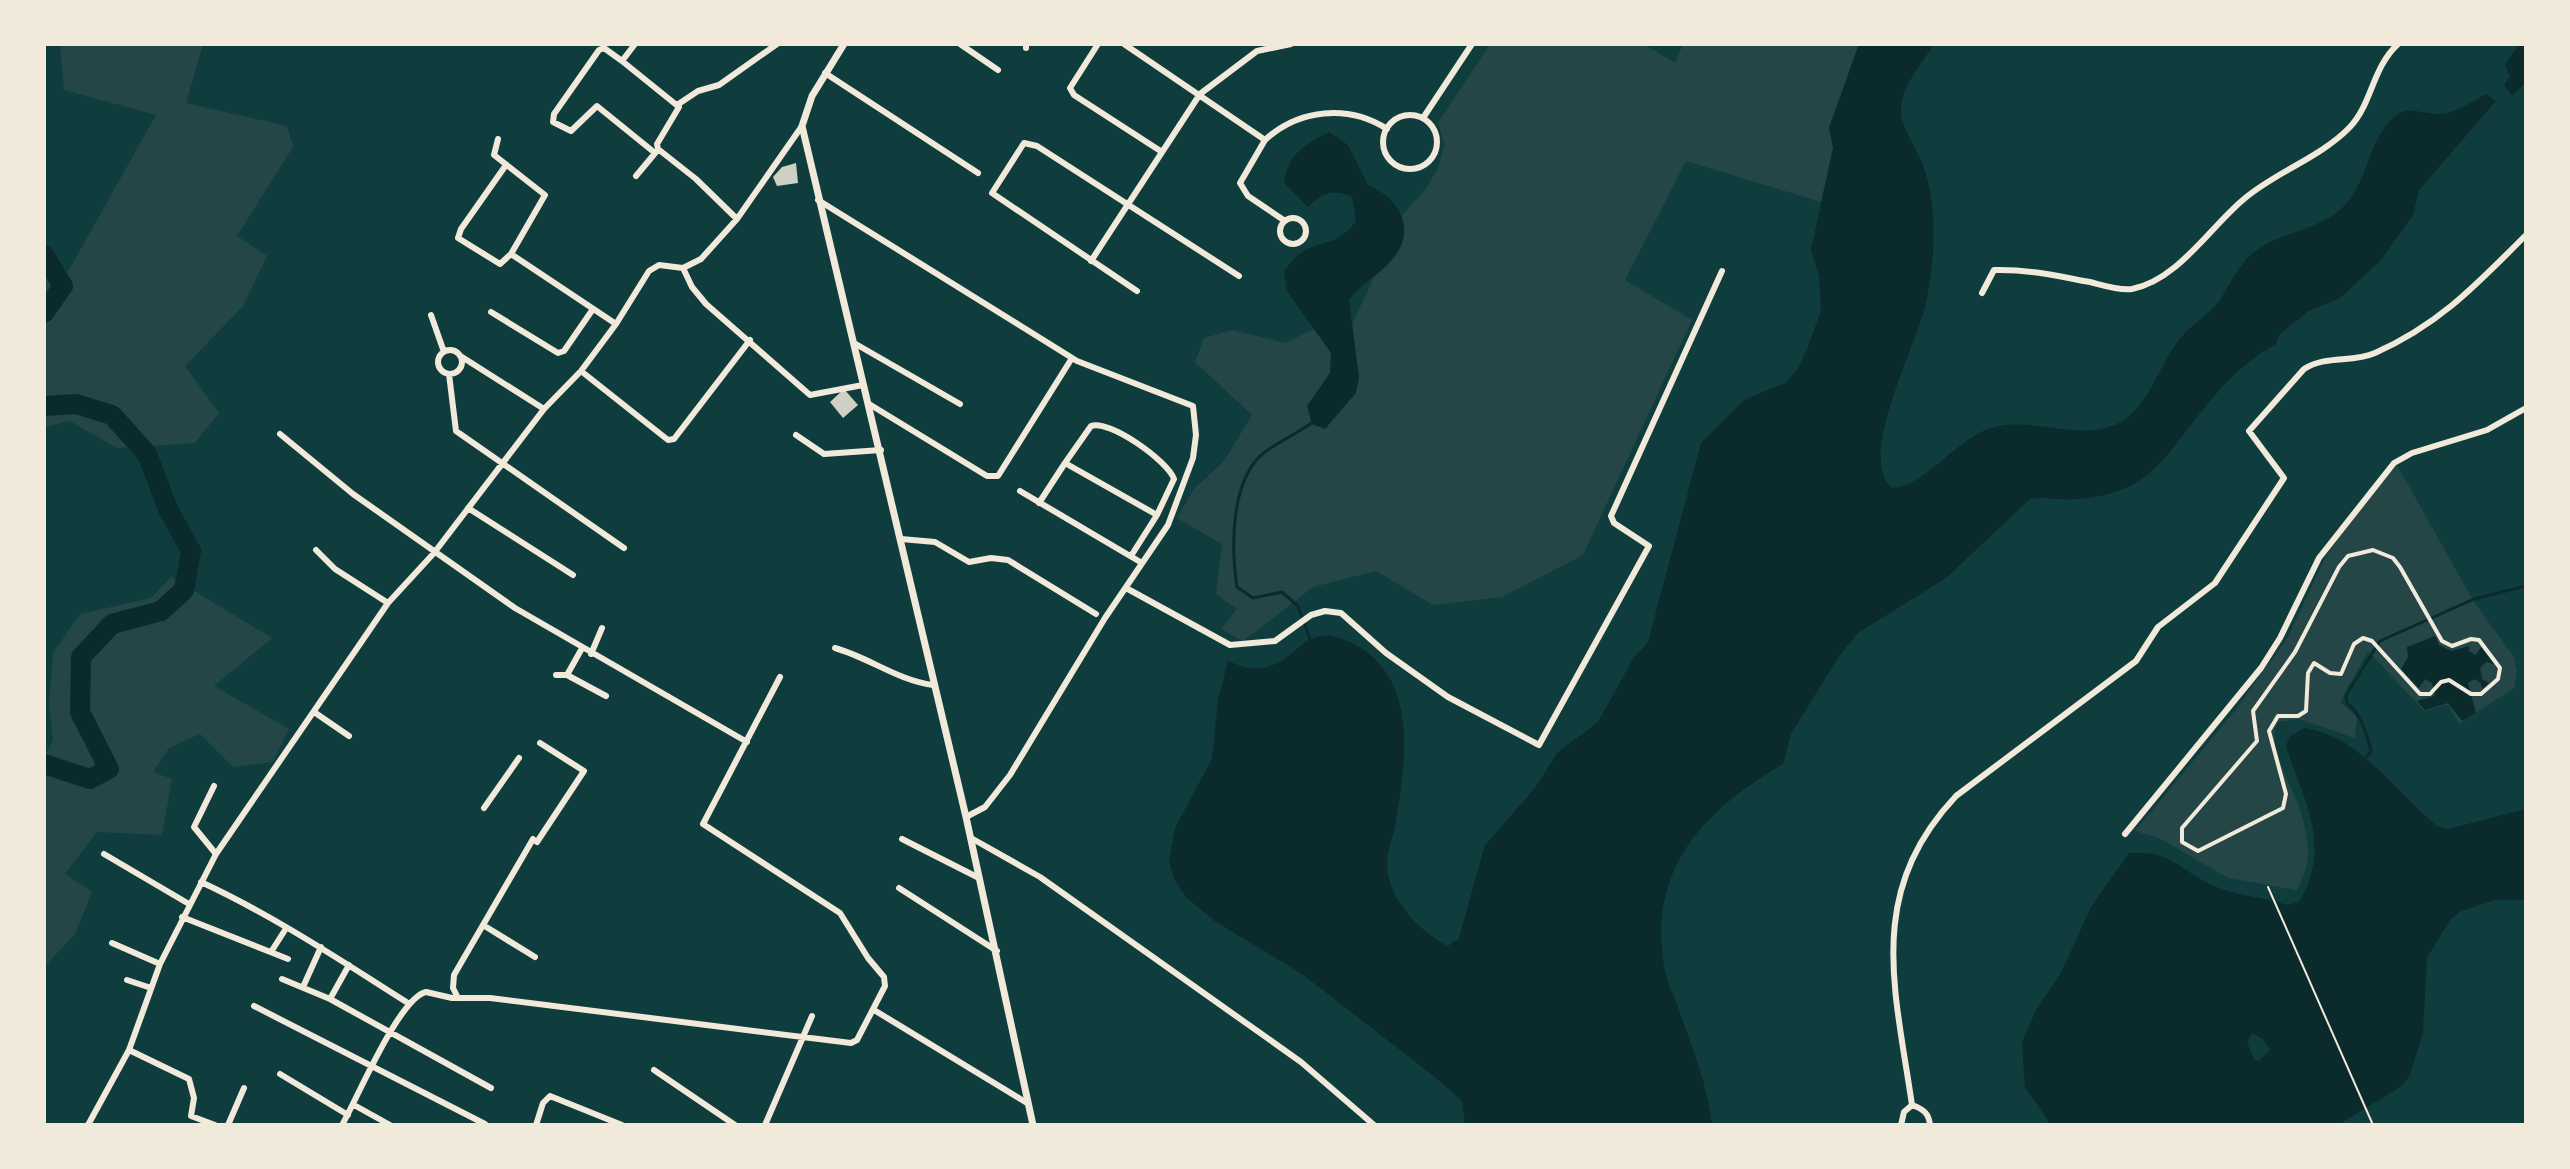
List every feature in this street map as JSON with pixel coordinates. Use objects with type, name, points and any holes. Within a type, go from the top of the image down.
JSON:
[{"type":"street","points":[[622,61],[635,44]]},
{"type":"street","points":[[677,105],[698,91],[719,85],[777,44]]},
{"type":"street","points":[[88,1125],[129,1050],[160,964],[216,854],[388,603],[434,553],[504,466],[544,409],[581,371],[616,324],[649,271],[659,265],[683,268],[701,259],[737,219],[802,126],[825,73],[844,44]]},
{"type":"street","points":[[960,44],[998,70]]},
{"type":"street","points":[[1098,44],[1070,88],[1074,95],[1162,152]]},
{"type":"street","points":[[1124,44],[1265,140]]},
{"type":"street","points":[[1248,44],[1257,51]]},
{"type":"street","points":[[1091,261],[1200,94],[1257,51],[1291,44]]},
{"type":"street","points":[[1423,118],[1472,44]]},
{"type":"street","points":[[1982,293],[1994,270],[2023,269],[2130,290],[2152,281],[2175,266],[2247,196],[2312,156],[2351,126],[2365,102],[2374,76],[2398,44]]},
{"type":"street","points":[[636,176],[657,151],[657,144],[678,111],[677,105],[604,48],[599,50],[554,114],[553,122],[571,131],[597,106],[657,151],[696,179],[737,219]]},
{"type":"street","points":[[825,73],[978,173]]},
{"type":"street","points":[[1285,221],[1248,196],[1240,183],[1265,140],[1280,128],[1312,114],[1345,114],[1387,129]]},
{"type":"street","points":[[1403,116],[1423,118],[1432,126],[1437,148],[1424,166],[1412,170],[1391,162],[1385,152],[1387,129],[1403,116]]},
{"type":"street","points":[[802,126],[971,838],[1033,1125]]},
{"type":"street","points":[[498,139],[493,150],[506,165],[545,195],[511,254],[500,264],[458,238],[461,229],[506,165]]},
{"type":"street","points":[[1137,291],[994,196],[992,189],[1028,142],[1239,276]]},
{"type":"street","points":[[818,200],[1072,358],[1193,406],[1196,435],[1184,490],[1168,525],[1010,775],[985,807],[966,817]]},
{"type":"street","points":[[1295,218],[1304,224],[1306,234],[1299,243],[1289,244],[1281,236],[1285,221],[1295,218]]},
{"type":"street","points":[[1912,1105],[1890,956],[1902,885],[1914,851],[1935,818],[1956,796],[2119,676],[2146,649],[2158,627],[2215,583],[2284,478],[2249,431],[2304,369],[2315,363],[2365,357],[2437,320],[2526,235]]},
{"type":"street","points":[[511,254],[616,324]]},
{"type":"street","points":[[683,268],[692,287],[706,304],[810,395],[863,385]]},
{"type":"street","points":[[1126,588],[1230,645],[1275,641],[1311,615],[1325,611],[1341,613],[1386,653],[1448,697],[1539,745],[1649,546],[1614,523],[1611,516],[1722,271]]},
{"type":"street","points":[[491,312],[558,353],[564,351],[593,309]]},
{"type":"street","points":[[431,315],[444,352]]},
{"type":"street","points":[[581,371],[668,440],[674,439],[750,340]]},
{"type":"street","points":[[854,343],[960,404]]},
{"type":"street","points":[[544,409],[454,350],[444,352],[439,359],[439,367],[449,374],[456,431],[624,548]]},
{"type":"street","points":[[449,374],[460,369],[462,357]]},
{"type":"street","points":[[869,404],[987,476],[998,476],[1072,358]]},
{"type":"street","points":[[2125,834],[2261,668],[2280,638],[2319,558],[2394,463],[2412,453],[2487,430],[2526,408]]},
{"type":"street","points":[[1039,503],[1091,426],[1102,424],[1117,431],[1164,462],[1174,479],[1157,515],[1131,556]]},
{"type":"street","points":[[280,434],[434,553],[581,650],[747,742]]},
{"type":"street","points":[[796,435],[824,454],[881,450]]},
{"type":"street","points":[[1065,463],[1157,515]]},
{"type":"street","points":[[1020,491],[1142,563]]},
{"type":"street","points":[[468,508],[573,575]]},
{"type":"street","points":[[901,539],[935,542],[969,562],[991,558],[1008,560],[1096,614]]},
{"type":"street","points":[[316,550],[335,569],[388,603]]},
{"type":"street","points":[[2373,550],[2393,558],[2447,645],[2479,640],[2500,668],[2495,683],[2475,695],[2445,680],[2430,694],[2420,694],[2380,651],[2372,641],[2363,638],[2354,644],[2341,674],[2330,673],[2314,663],[2308,673],[2306,711],[2298,716],[2286,714],[2272,723],[2270,738],[2286,794],[2283,808],[2198,851],[2186,847],[2182,842],[2182,828],[2257,741],[2253,711],[2295,652],[2348,556],[2373,550]]},
{"type":"street","points":[[591,654],[602,628]]},
{"type":"street","points":[[835,648],[861,655],[903,679],[933,685]]},
{"type":"street","points":[[567,675],[581,650]]},
{"type":"street","points":[[556,675],[567,675],[606,696]]},
{"type":"street","points":[[342,1125],[390,1031],[408,1003],[426,992],[854,1042],[885,986],[884,977],[868,958],[840,913],[703,824],[780,677]]},
{"type":"street","points":[[314,712],[349,736]]},
{"type":"street","points":[[458,998],[453,988],[454,975],[535,840],[584,771],[540,743]]},
{"type":"street","points":[[484,808],[519,758]]},
{"type":"street","points":[[214,786],[194,827],[216,854]]},
{"type":"street","points":[[971,838],[1040,877],[1290,1054],[1374,1125]]},
{"type":"street","points":[[902,839],[979,878]]},
{"type":"street","points":[[104,854],[189,904]]},
{"type":"street","points":[[201,882],[262,912],[285,930],[321,947],[408,1003]]},
{"type":"street","points":[[899,888],[997,951]]},
{"type":"street","points":[[182,917],[288,959]]},
{"type":"street","points":[[483,925],[535,957]]},
{"type":"street","points":[[271,952],[285,930]]},
{"type":"street","points":[[112,943],[160,964]]},
{"type":"street","points":[[303,987],[321,947]]},
{"type":"street","points":[[330,999],[349,965]]},
{"type":"street","points":[[282,979],[330,999],[491,1088]]},
{"type":"street","points":[[127,980],[151,988]]},
{"type":"street","points":[[254,1006],[485,1124]]},
{"type":"street","points":[[874,1010],[1027,1103]]},
{"type":"street","points":[[765,1125],[812,1016]]},
{"type":"street","points":[[129,1050],[189,1079],[194,1098],[191,1116],[201,1123],[215,1125]]},
{"type":"street","points":[[654,1070],[735,1125]]},
{"type":"street","points":[[280,1074],[348,1115]]},
{"type":"street","points":[[228,1125],[244,1088]]},
{"type":"street","points":[[536,1125],[543,1103],[550,1096],[622,1125]]},
{"type":"street","points":[[354,1105],[390,1125]]},
{"type":"street","points":[[1901,1125],[1904,1112],[1912,1105]]},
{"type":"street","points":[[1912,1105],[1922,1109],[1929,1117],[1930,1125]]},
{"type":"path","points":[[2268,887],[2373,1125]]},
{"type":"shaded area","points":[[60,44],[203,44],[186,103],[287,126],[293,147],[237,236],[267,256],[243,306],[185,366],[219,413],[195,443],[117,448],[70,421],[44,427],[44,250],[65,277],[156,115],[64,90]]},
{"type":"shaded area","points":[[1490,44],[1644,44],[1675,63],[1683,44],[1859,44],[1829,128],[1833,148],[1821,202],[1686,161],[1625,280],[1692,320],[1583,555],[1502,597],[1433,605],[1376,571],[1313,587],[1243,641],[1221,629],[1237,609],[1216,594],[1222,544],[1177,518],[1193,490],[1224,461],[1252,415],[1195,362],[1204,338],[1232,330],[1285,343],[1316,328],[1351,327],[1403,214],[1424,191],[1438,169],[1444,144],[1438,122]]},
{"type":"shaded area","points":[[1859,44],[1934,44],[1909,84],[1901,109],[1903,123],[1928,181],[1934,231],[1927,298],[1885,426],[1881,452],[1883,473],[1892,488],[1914,481],[1972,437],[1999,426],[2015,424],[2082,430],[2115,425],[2126,419],[2143,400],[2181,338],[2219,301],[2248,257],[2274,240],[2332,216],[2350,199],[2378,138],[2395,116],[2410,111],[2449,112],[2486,94],[2496,101],[2419,190],[2413,215],[2380,261],[2340,298],[2307,312],[2279,335],[2276,344],[2237,372],[2151,472],[2128,487],[2099,496],[2029,500],[1946,578],[1858,633],[1839,656],[1791,734],[1783,764],[1729,801],[1688,845],[1674,871],[1665,899],[1661,931],[1664,966],[1703,1080],[1712,1125],[1465,1125],[1462,1101],[1435,1077],[1302,974],[1216,922],[1186,897],[1174,879],[1169,860],[1175,828],[1212,759],[1218,700],[1228,661],[1248,668],[1270,666],[1313,638],[1324,636],[1352,643],[1374,658],[1389,677],[1403,723],[1402,775],[1388,857],[1389,879],[1400,903],[1417,924],[1448,946],[1459,938],[1485,845],[1535,788],[1558,752],[1598,722],[1633,659],[1648,642],[1701,443],[1744,400],[1785,383],[1797,370],[1807,349],[1821,311],[1819,277],[1811,250],[1833,148],[1829,128]]},
{"type":"shaded area","points":[[2519,44],[2526,44],[2526,83],[2512,95],[2504,85],[2510,76],[2505,65]]},
{"type":"shaded area","points":[[1329,132],[1348,145],[1368,185],[1398,209],[1404,230],[1397,254],[1349,300],[1359,377],[1356,393],[1325,429],[1312,424],[1307,406],[1330,373],[1331,353],[1287,291],[1284,272],[1302,252],[1338,238],[1347,231],[1356,221],[1352,197],[1328,193],[1308,207],[1284,183],[1294,157]]},
{"type":"shaded area","points":[[2397,465],[2474,602],[2514,657],[2517,671],[2514,688],[2459,724],[2448,705],[2424,711],[2368,651],[2340,702],[2357,717],[2355,738],[2299,719],[2278,722],[2275,730],[2277,752],[2300,809],[2307,843],[2307,864],[2297,890],[2228,878],[2159,838],[2135,831],[2234,712],[2288,637],[2324,560],[2353,515]]},
{"type":"shaded area","points":[[171,577],[272,638],[214,686],[289,729],[273,762],[233,767],[200,734],[169,748],[153,772],[172,779],[162,835],[97,832],[65,874],[92,892],[75,934],[44,967],[44,757],[53,740],[49,704],[53,653],[80,614],[151,598]]},
{"type":"shaded area","points":[[2435,636],[2439,645],[2451,651],[2469,646],[2469,651],[2476,655],[2481,647],[2494,664],[2486,662],[2480,668],[2482,679],[2489,683],[2482,689],[2475,679],[2468,683],[2476,713],[2462,721],[2448,703],[2425,710],[2417,701],[2435,696],[2432,683],[2425,679],[2419,688],[2401,669],[2408,657],[2407,647]]},
{"type":"shaded area","points":[[2304,728],[2342,742],[2376,767],[2437,826],[2448,829],[2526,809],[2526,900],[2495,900],[2461,911],[2450,920],[2427,958],[2423,1032],[2410,1075],[2402,1086],[2341,1123],[2051,1125],[2025,1087],[2022,1042],[2037,1008],[2061,973],[2091,907],[2129,853],[2166,858],[2201,880],[2231,892],[2287,905],[2299,902],[2309,882],[2314,862],[2314,843],[2307,806],[2286,747],[2289,737]],"holes":[[[2252,1033],[2263,1039],[2270,1050],[2259,1061],[2254,1059],[2247,1042]]]},
{"type":"building","points":[[796,163],[798,183],[777,186],[773,177],[782,167]]},
{"type":"building","points":[[844,389],[858,405],[843,418],[830,402]]},
{"type":"waterway","points":[[44,255],[63,286],[44,313]]},
{"type":"waterway","points":[[44,406],[76,404],[112,415],[147,454],[168,509],[191,551],[184,590],[161,611],[112,624],[81,657],[80,712],[109,769],[90,779],[44,764]]},
{"type":"waterway","points":[[1310,639],[1298,606],[1282,592],[1253,598],[1237,587],[1234,534],[1239,496],[1254,464],[1265,452],[1313,422]]},
{"type":"waterway","points":[[2366,758],[2371,751],[2367,737],[2360,719],[2347,703],[2346,695],[2380,641],[2474,599],[2526,586]]}]
